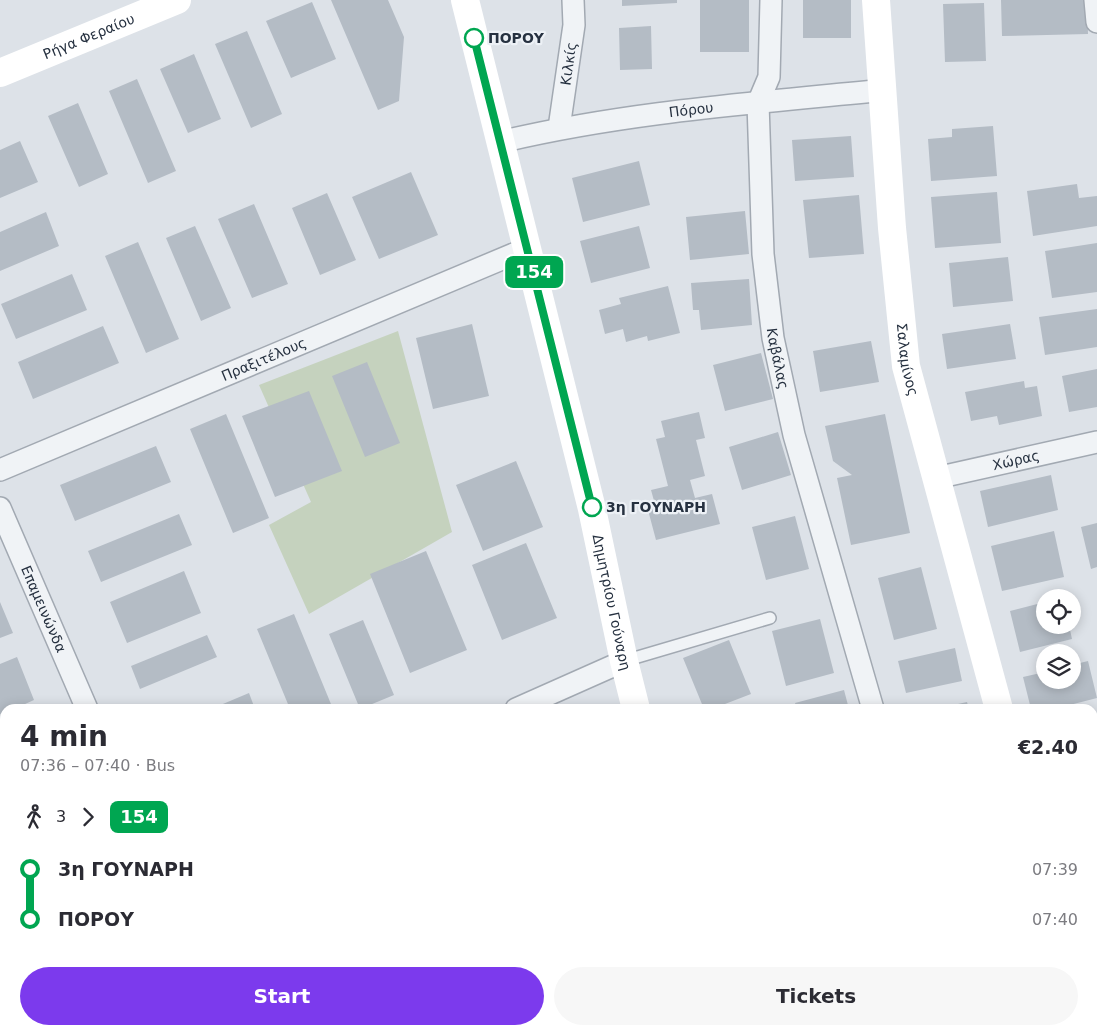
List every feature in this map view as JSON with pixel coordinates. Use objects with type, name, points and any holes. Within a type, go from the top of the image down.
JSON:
[{"type":"street","name":"Ρήγα Φεραίου","points":[[0,73],[177,0]]},
{"type":"street","name":"Δημητρίου Γούναρη","points":[[465,0],[592,509],[635,704]]},
{"type":"street","name":"Κιλκίς","points":[[559,128],[574,25],[572,0]]},
{"type":"street","name":"Καβάλας","points":[[771,0],[769,77],[758,103],[763,254],[773,338],[794,434],[871,704]]},
{"type":"street","name":"Σαλαμίνος","points":[[876,0],[884,90],[892,228],[906,366],[998,704]]},
{"type":"street","points":[[1095,0],[1097,22]]},
{"type":"street","name":"Πόρου","points":[[500,142],[559,128],[758,103],[884,90]]},
{"type":"street","name":"Πραξιτέλους","points":[[0,470],[528,248]]},
{"type":"street","name":"Χώρας","points":[[936,478],[1097,442]]},
{"type":"street","name":"Επαμεινώνδα","points":[[0,508],[85,704]]},
{"type":"street","points":[[527,704],[624,661]]},
{"type":"lane","points":[[624,661],[770,618]]},
{"type":"green space","points":[[398,331],[452,532],[309,614],[269,525],[311,502],[259,385]]},
{"type":"building","points":[[331,0],[388,0],[404,37],[399,101],[378,110]]},
{"type":"building","points":[[622,0],[677,0],[677,3],[622,6]]},
{"type":"building","points":[[700,0],[749,0],[749,52],[700,52]]},
{"type":"building","points":[[803,0],[851,0],[851,38],[803,38]]},
{"type":"building","points":[[1001,0],[1087,0],[1088,34],[1002,36]]},
{"type":"building","points":[[312,2],[336,59],[291,78],[266,21]]},
{"type":"building","points":[[984,3],[986,61],[945,62],[943,4]]},
{"type":"building","points":[[651,26],[652,69],[620,70],[619,28]]},
{"type":"building","points":[[247,31],[282,114],[251,128],[215,44]]},
{"type":"building","points":[[194,54],[221,119],[188,133],[160,69]]},
{"type":"building","points":[[137,79],[176,171],[148,183],[109,91]]},
{"type":"building","points":[[78,103],[108,174],[79,187],[48,116]]},
{"type":"building","points":[[993,126],[997,176],[931,181],[928,139],[952,137],[952,129]]},
{"type":"building","points":[[851,136],[854,177],[795,181],[792,140]]},
{"type":"building","points":[[20,141],[38,182],[0,198],[0,150]]},
{"type":"building","points":[[639,161],[650,205],[583,222],[572,178]]},
{"type":"building","points":[[411,172],[438,235],[379,259],[352,197]]},
{"type":"building","points":[[1077,184],[1079,198],[1097,196],[1097,226],[1033,236],[1027,191]]},
{"type":"building","points":[[997,192],[1001,243],[935,248],[931,197]]},
{"type":"building","points":[[327,193],[356,260],[320,275],[292,208]]},
{"type":"building","points":[[859,195],[864,254],[809,258],[803,200]]},
{"type":"building","points":[[254,204],[288,284],[252,298],[218,219]]},
{"type":"building","points":[[745,211],[749,254],[690,260],[686,217]]},
{"type":"building","points":[[46,212],[59,246],[0,271],[0,232]]},
{"type":"building","points":[[195,226],[231,308],[201,321],[166,238]]},
{"type":"building","points":[[639,226],[650,268],[591,283],[580,241]]},
{"type":"building","points":[[138,242],[179,339],[146,353],[105,256]]},
{"type":"building","points":[[1097,243],[1097,292],[1052,298],[1045,251]]},
{"type":"building","points":[[1008,257],[1013,301],[953,307],[949,263]]},
{"type":"building","points":[[72,274],[87,310],[16,339],[1,304]]},
{"type":"building","points":[[749,279],[752,325],[701,330],[699,310],[693,310],[691,283]]},
{"type":"building","points":[[668,286],[680,333],[648,341],[647,336],[626,342],[623,329],[605,334],[599,310],[621,304],[619,298]]},
{"type":"building","points":[[1097,309],[1097,347],[1045,355],[1039,317]]},
{"type":"building","points":[[472,324],[489,396],[433,409],[416,338]]},
{"type":"building","points":[[1010,324],[1016,359],[947,369],[942,334]]},
{"type":"building","points":[[103,326],[119,363],[33,399],[18,362]]},
{"type":"building","points":[[871,341],[879,382],[820,392],[813,351]]},
{"type":"building","points":[[761,353],[773,399],[725,411],[713,365]]},
{"type":"building","points":[[367,362],[400,443],[365,457],[332,376]]},
{"type":"building","points":[[1097,369],[1097,407],[1069,412],[1062,376]]},
{"type":"building","points":[[1024,381],[1025,388],[1037,386],[1042,416],[999,425],[997,416],[971,421],[965,392]]},
{"type":"building","points":[[309,391],[342,471],[275,497],[242,416]]},
{"type":"building","points":[[699,412],[705,438],[696,440],[705,476],[690,480],[695,498],[712,494],[720,524],[656,540],[648,510],[656,508],[651,490],[668,486],[656,439],[665,437],[661,421]]},
{"type":"building","points":[[226,414],[269,518],[233,533],[190,429]]},
{"type":"building","points":[[885,414],[910,533],[851,545],[837,478],[852,475],[833,461],[825,426]]},
{"type":"building","points":[[778,432],[791,475],[742,490],[729,447]]},
{"type":"building","points":[[156,446],[171,482],[75,521],[60,485]]},
{"type":"building","points":[[516,461],[543,527],[483,551],[456,485]]},
{"type":"building","points":[[1051,475],[1058,510],[988,527],[980,491]]},
{"type":"building","points":[[179,514],[192,545],[101,582],[88,551]]},
{"type":"building","points":[[795,516],[809,569],[766,580],[752,527]]},
{"type":"building","points":[[1097,523],[1097,567],[1091,569],[1081,527]]},
{"type":"building","points":[[1054,531],[1064,577],[1002,591],[991,546]]},
{"type":"building","points":[[526,543],[557,618],[502,640],[472,565]]},
{"type":"building","points":[[426,551],[467,650],[410,673],[370,574]]},
{"type":"building","points":[[921,567],[937,629],[894,640],[878,578]]},
{"type":"building","points":[[184,571],[201,613],[127,643],[110,602]]},
{"type":"building","points":[[0,602],[13,633],[0,638]]},
{"type":"building","points":[[1036,604],[1036,634],[1071,634],[1072,639],[1052,644],[1036,644],[1036,648],[1020,652],[1010,611]]},
{"type":"building","points":[[294,614],[331,704],[288,704],[257,629]]},
{"type":"building","points":[[820,619],[834,673],[786,686],[772,631]]},
{"type":"building","points":[[363,620],[394,695],[372,704],[358,704],[329,634]]},
{"type":"building","points":[[207,635],[217,657],[140,689],[131,666]]},
{"type":"building","points":[[729,640],[751,694],[725,704],[702,704],[683,658]]},
{"type":"building","points":[[955,648],[962,681],[906,693],[898,661]]},
{"type":"building","points":[[17,657],[34,700],[25,704],[0,704],[0,664]]},
{"type":"building","points":[[1088,661],[1097,698],[1074,704],[1030,704],[1023,677],[1036,674],[1036,689],[1081,689],[1081,663]]},
{"type":"building","points":[[844,690],[848,704],[795,704]]},
{"type":"building","points":[[249,693],[253,704],[223,704]]},
{"type":"bus line","name":"154","points":[[474,38],[592,507]]},
{"type":"place","name":"ΠΟΡΟΥ","points":[[474,38]]},
{"type":"place","name":"3η ΓΟΥΝΑΡΗ","points":[[592,507]]}]
